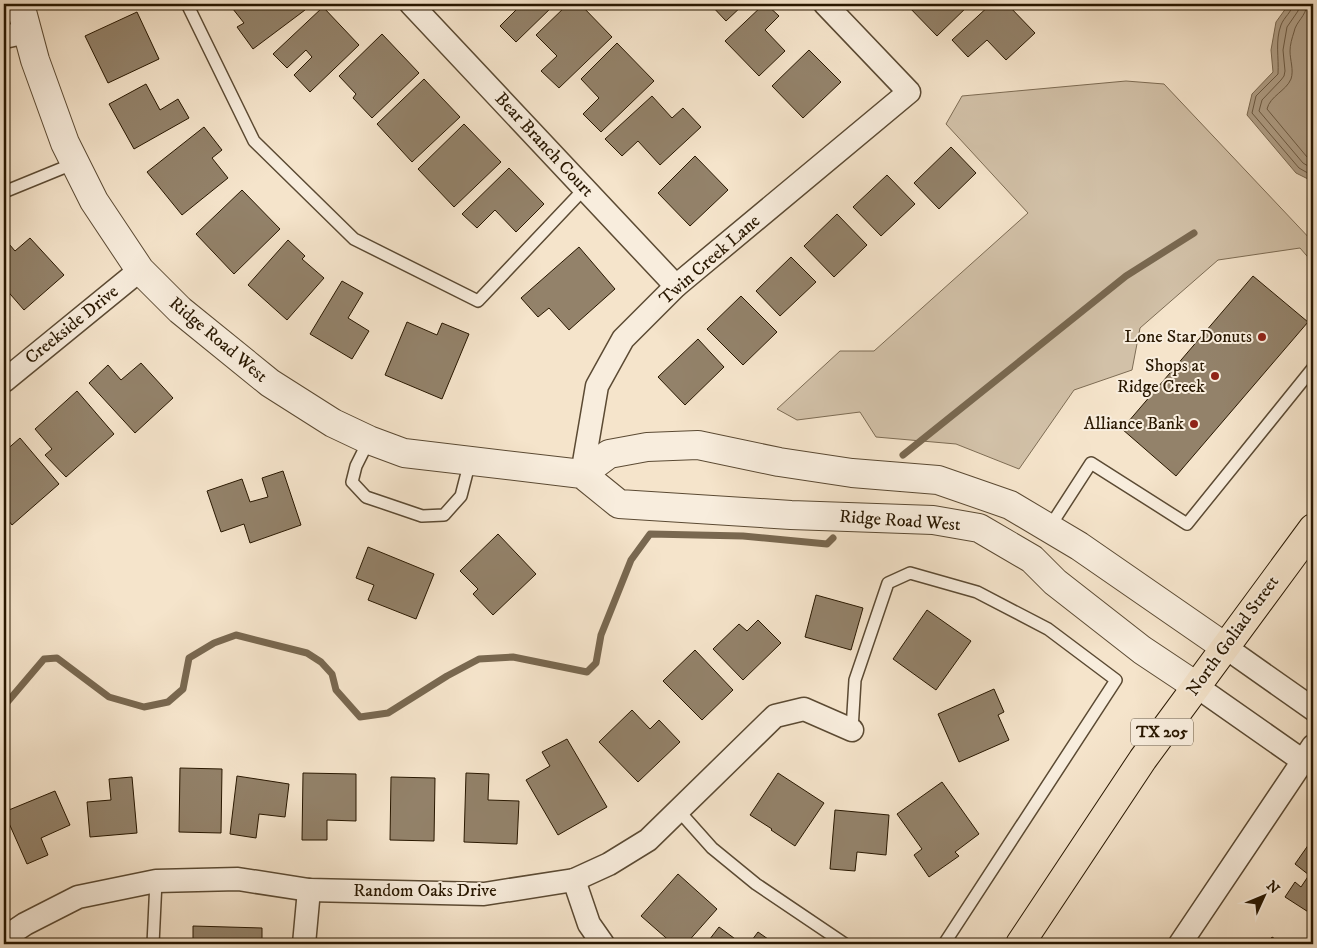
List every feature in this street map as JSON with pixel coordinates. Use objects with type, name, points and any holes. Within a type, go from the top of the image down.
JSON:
[{"type":"main road","name":"North Goliad Street","points":[[1020,944],[1143,759],[1313,528]]},
{"type":"street","name":"Ridge Road West","points":[[20,4],[15,35],[35,60],[62,133],[94,201],[140,270],[180,310],[270,384],[333,424],[368,440],[404,453],[582,474],[619,504],[782,514],[933,520],[979,528],[1032,559],[1055,582],[1135,644],[1196,686],[1308,753]]},
{"type":"street","name":"Bear Branch Court","points":[[411,4],[676,286]]},
{"type":"street","name":"Twin Creek Lane","points":[[582,474],[597,386],[623,339],[676,286],[909,92],[825,4]]},
{"type":"street","name":"Creekside Drive","points":[[4,381],[140,270]]},
{"type":"street","name":"Ridge Road West","points":[[582,474],[609,454],[647,447],[698,445],[833,471],[938,480],[1010,505],[1079,546],[1313,709]]},
{"type":"street","points":[[1032,559],[1049,528]]},
{"type":"street","name":"Random Oaks Drive","points":[[4,938],[24,924],[78,897],[156,881],[238,879],[309,890],[484,894],[574,880],[609,864],[648,840],[775,716],[804,709],[852,730]]},
{"type":"street","points":[[1180,944],[1308,753]]},
{"type":"street","points":[[574,880],[589,924],[603,944]]},
{"type":"street","points":[[304,944],[309,890]]},
{"type":"lane","points":[[188,4],[254,142],[354,239],[478,301],[585,188]]},
{"type":"lane","points":[[4,192],[75,163]]},
{"type":"lane","points":[[1049,528],[1091,463],[1187,524],[1313,368]]},
{"type":"lane","points":[[368,440],[356,466],[352,482],[366,497],[422,516],[444,515],[462,496],[470,461]]},
{"type":"lane","points":[[852,730],[855,680],[888,583],[910,573],[977,592],[1048,629],[1116,680],[944,944]]},
{"type":"lane","points":[[679,811],[712,848],[756,884],[845,944]]},
{"type":"lane","points":[[153,944],[156,881]]},
{"type":"shaded area","points":[[1126,81],[1164,84],[1313,242],[1313,263],[1300,248],[1218,260],[1140,328],[1132,370],[1074,390],[1019,469],[956,444],[876,437],[860,412],[797,420],[777,409],[840,351],[874,351],[1028,213],[946,124],[962,96]]},
{"type":"water","points":[[1289,4],[1313,4],[1313,181],[1296,173],[1247,115],[1252,94],[1273,72],[1271,50],[1276,22]]},
{"type":"building","points":[[229,4],[300,4],[305,10],[253,49],[237,27],[244,23]]},
{"type":"building","points":[[510,4],[555,4],[516,42],[500,26],[516,10]]},
{"type":"building","points":[[568,4],[580,4],[612,37],[559,88],[541,71],[557,56],[536,35]]},
{"type":"building","points":[[710,4],[744,4],[726,21]]},
{"type":"building","points":[[764,4],[779,16],[765,30],[785,51],[759,76],[725,41]]},
{"type":"building","points":[[906,4],[970,4],[937,36]]},
{"type":"building","points":[[991,4],[1007,4],[1035,33],[1006,60],[987,40],[968,57],[952,40]]},
{"type":"building","points":[[323,7],[359,45],[310,92],[294,75],[312,57],[306,50],[287,68],[273,54]]},
{"type":"building","points":[[137,12],[159,59],[108,83],[85,36]]},
{"type":"building","points":[[382,34],[419,73],[372,118],[353,98],[356,94],[339,76]]},
{"type":"building","points":[[617,43],[654,81],[601,132],[583,114],[599,98],[581,79]]},
{"type":"building","points":[[809,50],[841,82],[803,118],[772,86]]},
{"type":"building","points":[[424,79],[460,117],[412,162],[377,124]]},
{"type":"building","points":[[146,84],[160,110],[178,99],[189,118],[134,149],[109,104]]},
{"type":"building","points":[[652,96],[672,118],[683,108],[701,127],[660,165],[638,141],[622,156],[605,139]]},
{"type":"building","points":[[464,124],[501,162],[454,207],[418,169]]},
{"type":"building","points":[[204,127],[222,150],[212,158],[228,178],[182,215],[147,172]]},
{"type":"building","points":[[951,147],[976,173],[939,209],[914,183]]},
{"type":"building","points":[[695,156],[728,190],[690,226],[658,193]]},
{"type":"building","points":[[509,168],[544,204],[516,232],[495,210],[477,228],[462,214]]},
{"type":"building","points":[[887,175],[915,204],[881,236],[853,207]]},
{"type":"building","points":[[242,190],[280,229],[234,274],[196,234]]},
{"type":"building","points":[[837,214],[867,245],[834,277],[804,246]]},
{"type":"building","points":[[4,238],[15,251],[30,238],[64,275],[24,310],[4,287]]},
{"type":"building","points":[[288,240],[305,256],[302,259],[324,278],[287,320],[248,285]]},
{"type":"building","points":[[579,247],[615,289],[569,330],[549,308],[538,317],[521,298]]},
{"type":"building","points":[[791,257],[816,282],[780,316],[756,291]]},
{"type":"building","name":"Shops at Ridge Creek","points":[[1253,276],[1308,322],[1176,476],[1122,429]]},
{"type":"building","points":[[342,281],[363,293],[348,318],[369,331],[352,359],[310,334]]},
{"type":"building","points":[[741,296],[777,332],[743,365],[707,329]]},
{"type":"building","points":[[407,322],[437,335],[442,323],[469,334],[442,399],[385,375]]},
{"type":"building","points":[[698,339],[724,367],[685,405],[658,377]]},
{"type":"building","points":[[141,363],[173,398],[135,433],[89,383],[108,365],[121,380]]},
{"type":"building","points":[[77,391],[114,434],[66,477],[45,455],[52,449],[35,429]]},
{"type":"building","points":[[20,438],[59,484],[12,525],[4,515],[4,452]]},
{"type":"building","points":[[283,471],[301,525],[250,543],[244,524],[221,532],[207,491],[242,479],[250,502],[268,497],[262,478]]},
{"type":"building","points":[[498,534],[536,574],[493,615],[473,594],[478,589],[460,571]]},
{"type":"building","points":[[368,547],[434,574],[416,619],[368,600],[374,585],[356,578]]},
{"type":"building","points":[[816,595],[863,608],[851,650],[805,637]]},
{"type":"building","points":[[927,610],[971,641],[936,690],[893,659]]},
{"type":"building","points":[[758,620],[781,643],[743,680],[713,649],[739,624],[747,631]]},
{"type":"building","points":[[695,650],[733,690],[702,720],[663,681]]},
{"type":"building","points":[[994,689],[1004,712],[998,715],[1009,740],[959,762],[938,714]]},
{"type":"building","points":[[632,710],[650,729],[659,720],[680,742],[638,782],[599,742]]},
{"type":"building","points":[[567,739],[607,807],[558,835],[526,780],[550,766],[542,752]]},
{"type":"building","points":[[180,768],[222,769],[221,833],[179,832]]},
{"type":"building","points":[[303,773],[356,774],[356,821],[327,820],[327,840],[302,840]]},
{"type":"building","points":[[466,773],[489,774],[488,800],[519,801],[517,844],[464,842]]},
{"type":"building","points":[[778,773],[824,803],[795,846],[750,815]]},
{"type":"building","points":[[237,776],[289,784],[285,817],[259,814],[256,838],[230,834]]},
{"type":"building","points":[[132,777],[137,833],[90,837],[87,802],[111,800],[109,779]]},
{"type":"building","points":[[391,777],[435,778],[434,841],[390,840]]},
{"type":"building","points":[[942,782],[979,834],[955,852],[959,856],[929,877],[914,855],[922,849],[897,814]]},
{"type":"building","points":[[55,791],[70,825],[41,838],[48,855],[27,864],[4,812]]},
{"type":"building","points":[[835,810],[889,815],[886,855],[857,852],[855,871],[830,869]]},
{"type":"building","points":[[1309,844],[1313,847],[1313,915],[1285,897],[1295,882],[1301,887],[1309,875],[1295,864]]},
{"type":"building","points":[[678,874],[717,909],[686,944],[673,944],[641,916]]},
{"type":"building","points":[[193,926],[262,928],[262,944],[193,944]]},
{"type":"building","points":[[719,927],[742,944],[706,944]]},
{"type":"building","points":[[758,932],[775,944],[749,944]]},
{"type":"building","points":[[1272,937],[1283,944],[1267,944]]},
{"type":"waterway","points":[[903,455],[1126,276],[1194,233]]},
{"type":"waterway","points":[[4,706],[44,659],[57,658],[109,697],[144,707],[168,702],[183,689],[189,658],[214,643],[236,635],[307,653],[321,662],[332,674],[336,690],[360,717],[388,713],[447,676],[479,659],[513,657],[587,672],[596,663],[601,635],[631,560],[650,534],[743,536],[827,544],[833,538]]},
{"type":"place","name":"Lone Star Donuts","points":[[1262,337]]},
{"type":"place","name":"Shops at Ridge Creek","points":[[1215,376]]},
{"type":"place","name":"Alliance Bank","points":[[1194,424]]}]
